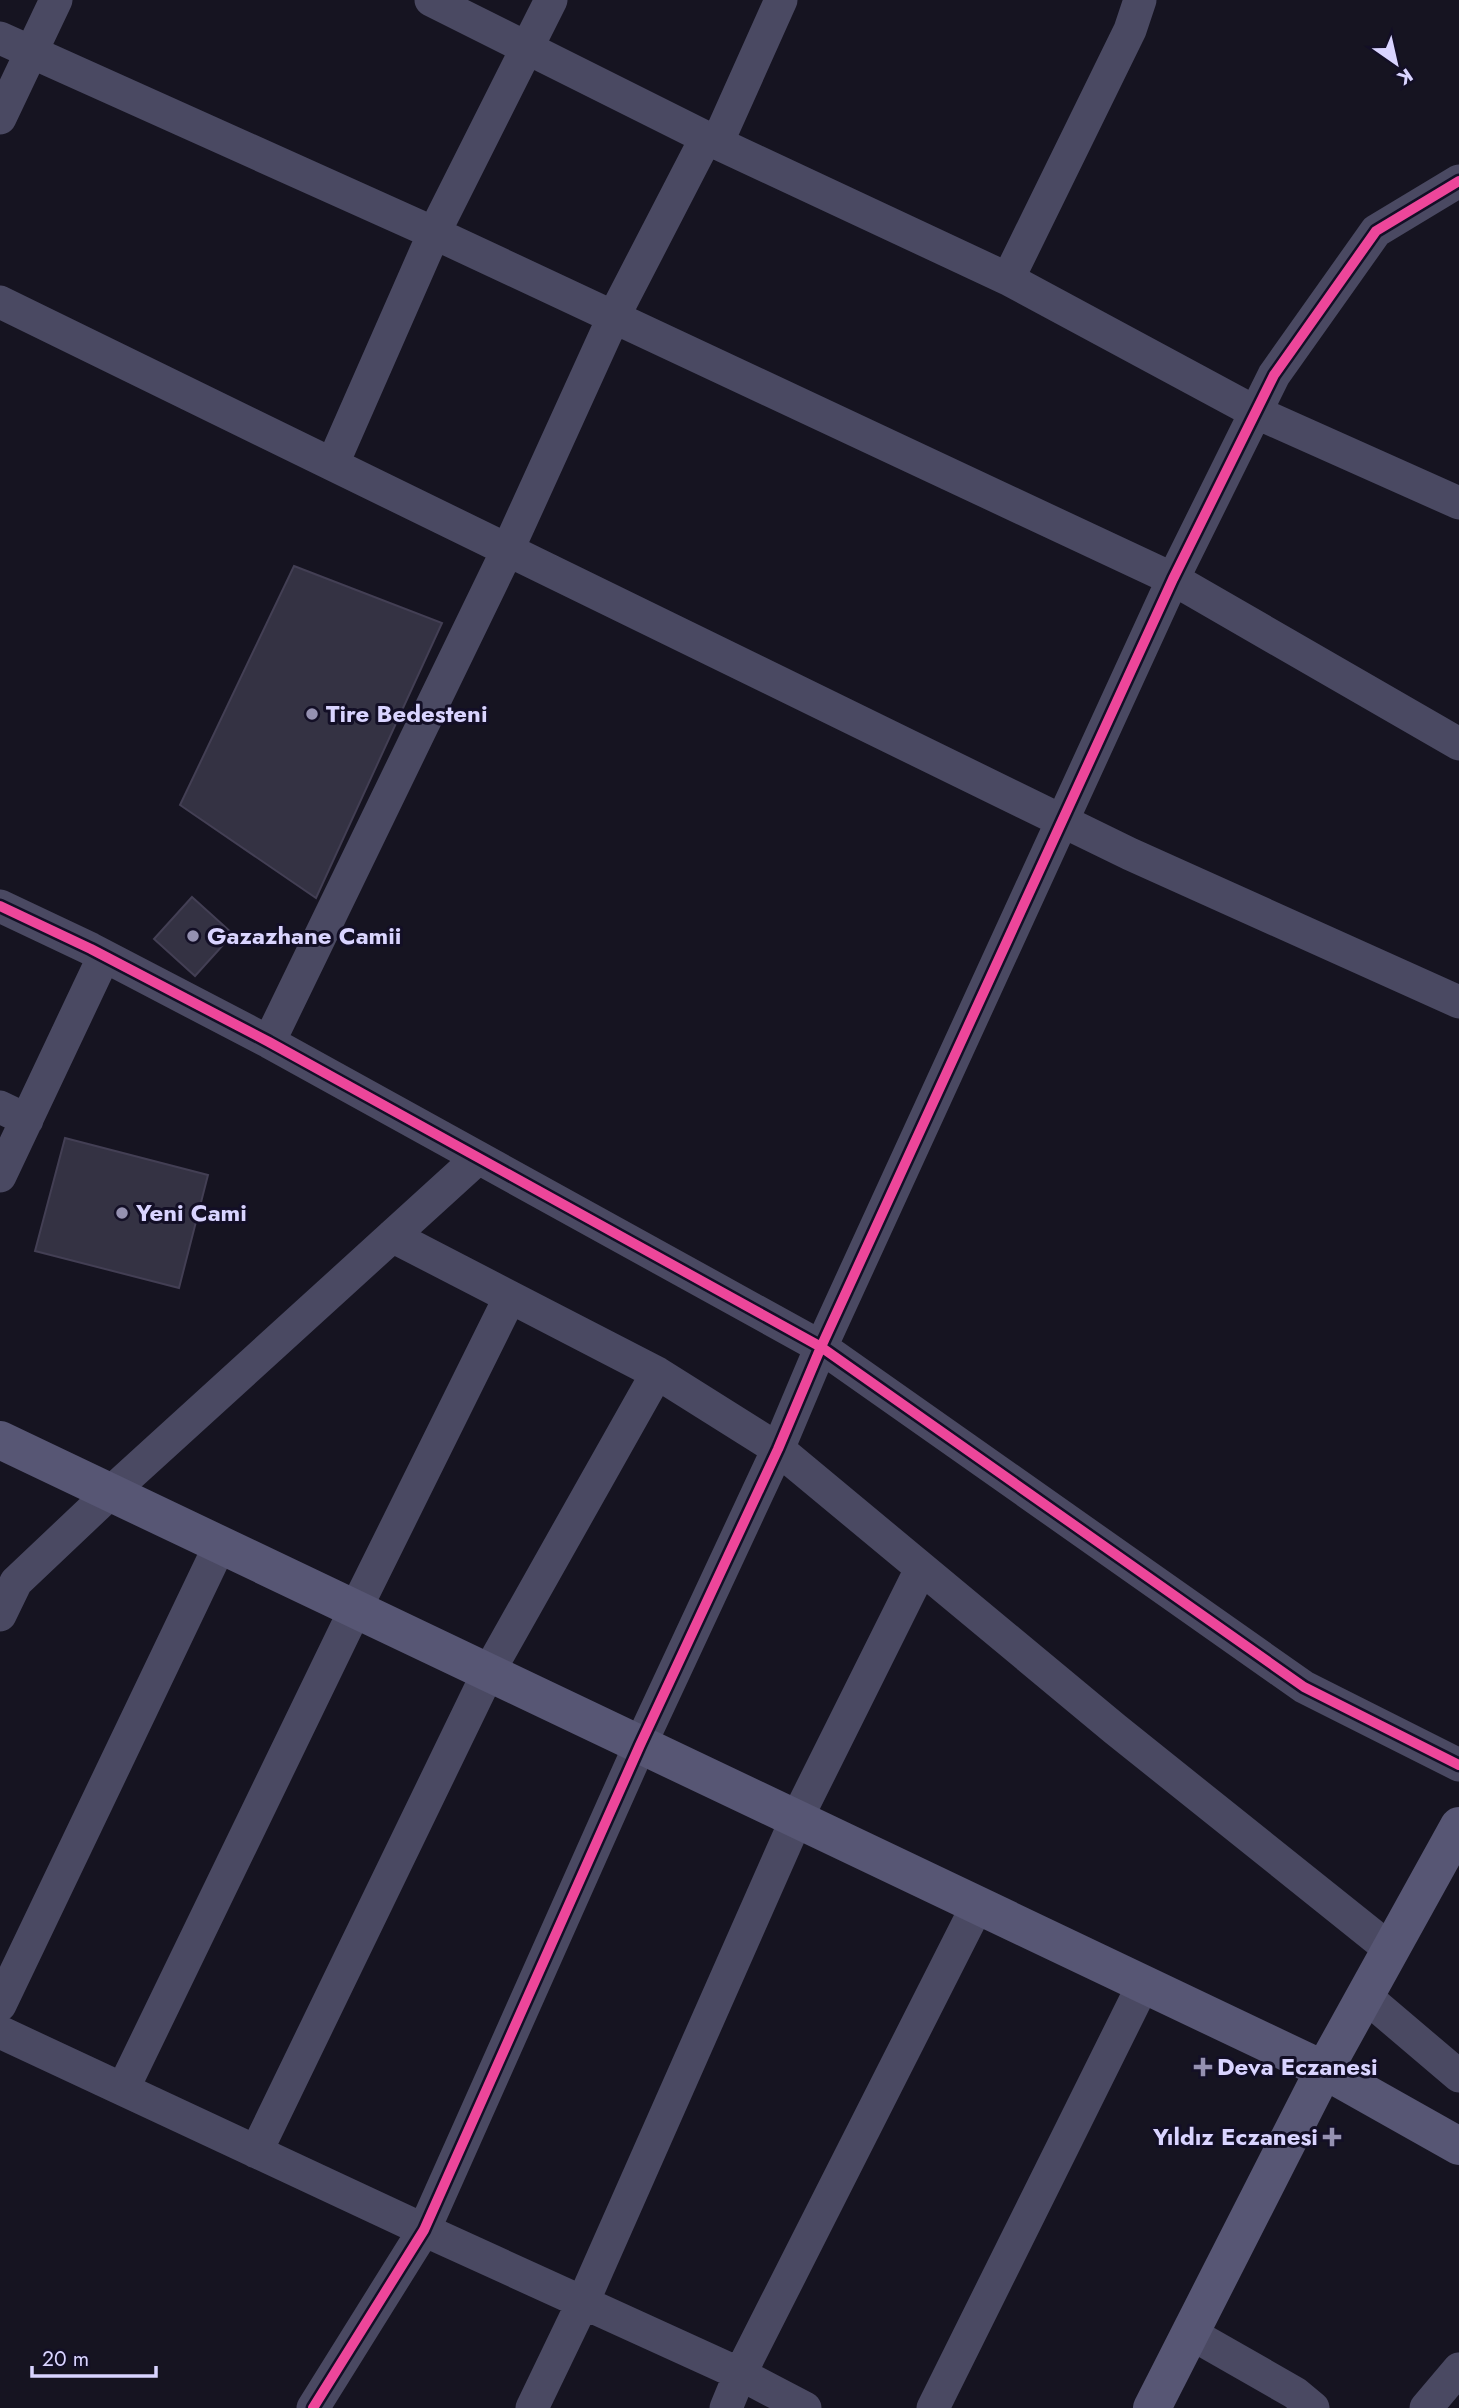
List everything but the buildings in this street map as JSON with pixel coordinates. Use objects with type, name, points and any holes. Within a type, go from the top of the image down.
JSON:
[{"type":"street","points":[[0,118],[56,0]]},
{"type":"street","points":[[431,0],[712,140],[1008,279],[1255,412],[1459,503]]},
{"type":"street","points":[[333,463],[434,233],[551,0]]},
{"type":"street","points":[[269,1042],[508,549],[614,316],[712,140],[781,0]]},
{"type":"street","points":[[1008,279],[1130,30],[1140,0]]},
{"type":"street","points":[[0,38],[614,316],[1173,579],[1459,744]]},
{"type":"street","points":[[313,2408],[424,2230],[640,1745],[778,1449],[821,1347],[1062,821],[1173,579],[1274,375],[1376,231],[1459,181]]},
{"type":"street","points":[[0,302],[1130,854],[1459,1002]]},
{"type":"street","points":[[0,906],[104,956],[269,1042],[821,1347],[1304,1687],[1459,1765]]},
{"type":"street","points":[[0,1176],[13,1113],[104,956]]},
{"type":"street","points":[[0,1615],[16,1582],[478,1158]]},
{"type":"street","points":[[392,1236],[657,1373],[778,1449],[1115,1729],[1391,1950]]},
{"type":"street","points":[[123,2090],[355,1609],[510,1297]]},
{"type":"street","points":[[256,2152],[488,1673],[657,1373]]},
{"type":"street","points":[[0,1440],[1324,2070],[1459,2146]]},
{"type":"street","points":[[0,2005],[220,1545]]},
{"type":"street","points":[[532,2408],[583,2302],[796,1820],[921,1569]]},
{"type":"street","points":[[1152,2408],[1324,2070],[1459,1826]]},
{"type":"street","points":[[726,2408],[740,2374],[977,1906]]},
{"type":"street","points":[[933,2408],[1143,1984]]},
{"type":"street","points":[[1365,1996],[1459,2076]]},
{"type":"street","points":[[0,2032],[740,2374],[805,2408]]},
{"type":"street","points":[[1190,2333],[1294,2393],[1313,2408]]},
{"type":"street","points":[[1426,2408],[1459,2368]]},
{"type":"cycle path","points":[[313,2408],[424,2230],[640,1745],[778,1449],[821,1347],[1173,579],[1274,375],[1376,231],[1459,181]]},
{"type":"cycle path","points":[[0,906],[91,949],[269,1042],[821,1347],[1304,1687],[1459,1765]]},
{"type":"place","name":"Tire Bedesteni","points":[[312,714]]},
{"type":"place","name":"Gazazhane Camii","points":[[193,936]]},
{"type":"place","name":"Yeni Cami","points":[[122,1213]]},
{"type":"place","name":"Deva Eczanesi","points":[[1203,2067]]},
{"type":"place","name":"Yıldız Eczanesi","points":[[1332,2137]]}]
